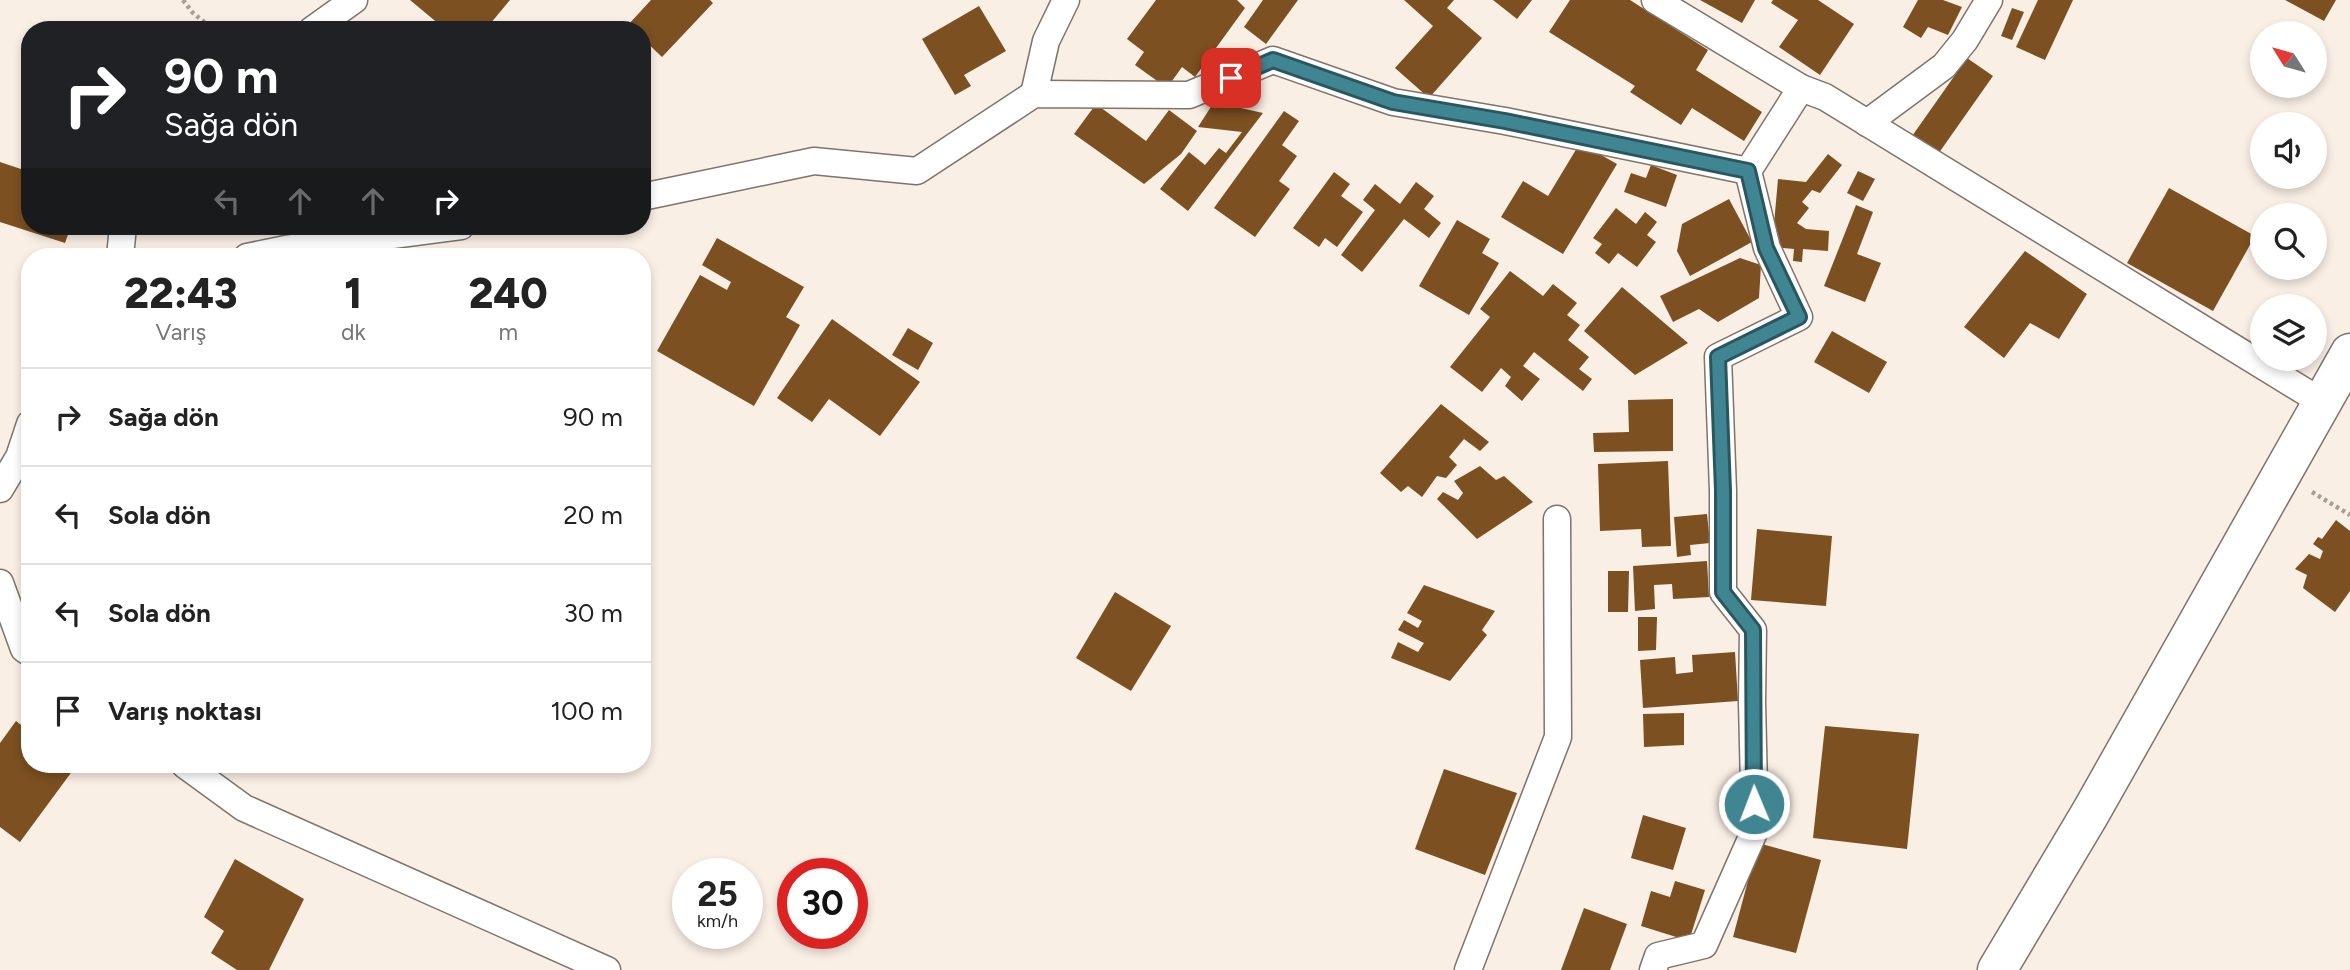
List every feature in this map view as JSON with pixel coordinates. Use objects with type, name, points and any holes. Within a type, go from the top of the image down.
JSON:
[{"type":"main road","points":[[1997,970],[2091,812],[2350,353]]},
{"type":"street","points":[[325,21],[354,0]]},
{"type":"street","points":[[1034,94],[1046,41],[1066,0]]},
{"type":"street","points":[[1655,0],[1801,88],[1825,97],[1867,122],[2322,402]]},
{"type":"street","points":[[1867,122],[1944,66],[1965,40],[1989,0]]},
{"type":"street","points":[[651,195],[814,161],[917,171],[1034,94],[1189,95],[1273,60],[1393,102],[1505,121],[1748,171]]},
{"type":"street","points":[[1653,970],[1658,956],[1704,945],[1755,830],[1753,630],[1723,592],[1723,491],[1718,357],[1799,317],[1766,248],[1748,171],[1801,88]]},
{"type":"street","points":[[294,248],[393,235]]},
{"type":"street","points":[[0,489],[21,451]]},
{"type":"street","points":[[1468,970],[1558,737],[1557,519]]},
{"type":"street","points":[[0,583],[21,641]]},
{"type":"street","points":[[196,773],[244,808],[607,970]]},
{"type":"path","points":[[183,0],[203,21]]},
{"type":"path","points":[[2283,475],[2350,515]]},
{"type":"building","points":[[410,0],[510,0],[492,21],[435,21]]},
{"type":"building","points":[[651,0],[710,0],[713,3],[662,57],[651,47],[651,21],[632,21]]},
{"type":"building","points":[[1156,0],[1237,0],[1245,8],[1195,77],[1182,67],[1167,88],[1135,65],[1144,52],[1127,39]]},
{"type":"building","points":[[1263,0],[1298,0],[1266,44],[1244,27]]},
{"type":"building","points":[[1404,0],[1454,0],[1447,8],[1482,38],[1429,98],[1395,68],[1433,26]]},
{"type":"building","points":[[1493,0],[1532,0],[1517,19]]},
{"type":"building","points":[[1570,0],[1630,0],[1708,50],[1696,70],[1762,112],[1744,141],[1692,108],[1681,125],[1630,92],[1635,86],[1549,32]]},
{"type":"building","points":[[1700,0],[1755,0],[1742,23]]},
{"type":"building","points":[[1773,0],[1818,0],[1854,24],[1820,75],[1779,47],[1798,20],[1771,3]]},
{"type":"building","points":[[1918,0],[1943,0],[1962,7],[1948,35],[1928,27],[1921,38],[1903,27]]},
{"type":"building","points":[[2038,0],[2073,0],[2045,60],[2016,47]]},
{"type":"building","points":[[2285,0],[2336,0],[2324,21]]},
{"type":"building","points":[[979,6],[1006,51],[964,75],[971,86],[955,95],[922,39]]},
{"type":"building","points":[[2012,8],[2024,12],[2012,40],[2001,36]]},
{"type":"building","points":[[1967,58],[1993,76],[1936,157],[1910,139]]},
{"type":"building","points":[[1214,102],[1263,113],[1188,211],[1160,189],[1189,152],[1205,165],[1219,148],[1226,153],[1242,132],[1198,127]]},
{"type":"building","points":[[1096,104],[1146,141],[1169,110],[1197,131],[1181,154],[1144,184],[1074,134]]},
{"type":"building","points":[[1284,111],[1299,121],[1282,145],[1297,156],[1279,181],[1290,189],[1255,237],[1214,208]]},
{"type":"building","points":[[1580,143],[1617,164],[1563,254],[1501,217],[1523,181],[1548,196]]},
{"type":"building","points":[[1828,154],[1842,165],[1820,193],[1812,190],[1802,202],[1809,208],[1797,223],[1806,229],[1829,231],[1828,251],[1803,249],[1802,262],[1793,261],[1794,249],[1772,247],[1778,179],[1806,182]]},
{"type":"building","points":[[0,162],[21,169],[21,229],[0,222]]},
{"type":"building","points":[[1651,165],[1677,175],[1666,207],[1624,192],[1631,173],[1646,178]]},
{"type":"building","points":[[1858,171],[1875,179],[1863,201],[1847,193]]},
{"type":"building","points":[[1334,172],[1350,184],[1341,196],[1363,212],[1337,247],[1325,238],[1319,247],[1293,228]]},
{"type":"building","points":[[1416,182],[1434,196],[1424,209],[1441,223],[1429,238],[1404,219],[1362,272],[1341,255],[1375,210],[1363,200],[1375,184],[1400,204]]},
{"type":"building","points":[[2169,188],[2250,233],[2250,245],[2213,311],[2127,263]]},
{"type":"building","points":[[1729,199],[1752,242],[1690,276],[1677,251],[1682,224]]},
{"type":"building","points":[[1856,205],[1873,212],[1857,254],[1881,263],[1865,302],[1824,286]]},
{"type":"building","points":[[1616,208],[1636,224],[1645,212],[1657,222],[1647,235],[1656,242],[1637,267],[1618,253],[1609,264],[1595,253],[1602,244],[1593,238]]},
{"type":"building","points":[[1457,220],[1490,239],[1482,253],[1499,263],[1469,315],[1419,286]]},
{"type":"building","points":[[40,235],[68,235],[65,243]]},
{"type":"building","points":[[717,238],[804,287],[786,317],[800,325],[754,406],[657,351],[700,275],[727,290],[731,282],[702,265]]},
{"type":"building","points":[[2025,251],[2087,294],[2059,339],[2030,323],[2004,358],[1964,327]]},
{"type":"building","points":[[1740,258],[1761,265],[1759,298],[1718,322],[1699,309],[1673,322],[1660,296]]},
{"type":"building","points":[[1510,271],[1543,296],[1553,284],[1577,303],[1567,315],[1580,325],[1568,340],[1589,357],[1579,369],[1592,379],[1583,391],[1534,352],[1523,366],[1540,379],[1522,401],[1505,386],[1511,377],[1501,368],[1482,392],[1450,367],[1490,317],[1480,309]]},
{"type":"building","points":[[1622,287],[1688,343],[1635,375],[1584,331]]},
{"type":"building","points":[[832,319],[920,382],[880,436],[829,399],[812,422],[777,398]]},
{"type":"building","points":[[908,328],[933,343],[918,370],[892,355]]},
{"type":"building","points":[[1832,331],[1887,362],[1869,393],[1814,362]]},
{"type":"building","points":[[1673,399],[1673,451],[1594,452],[1593,433],[1629,432],[1628,400]]},
{"type":"building","points":[[1441,404],[1489,442],[1480,451],[1464,439],[1449,457],[1457,465],[1446,478],[1437,476],[1422,497],[1408,486],[1401,492],[1380,473]]},
{"type":"building","points":[[1668,461],[1671,546],[1642,547],[1641,529],[1600,531],[1598,464]]},
{"type":"building","points":[[1480,466],[1496,480],[1504,476],[1533,502],[1477,539],[1437,499],[1443,492],[1458,500],[1463,493],[1454,481]]},
{"type":"building","points":[[1707,514],[1710,543],[1690,545],[1691,555],[1677,557],[1674,517]]},
{"type":"building","points":[[2336,520],[2350,531],[2350,591],[2335,612],[2303,588],[2307,575],[2295,569],[2309,554],[2320,559],[2323,551],[2313,544],[2318,537],[2322,539]]},
{"type":"building","points":[[1757,529],[1832,536],[1826,606],[1751,600]]},
{"type":"building","points":[[1707,561],[1709,597],[1673,599],[1672,584],[1654,585],[1655,609],[1635,611],[1633,566]]},
{"type":"building","points":[[1608,571],[1629,571],[1628,612],[1608,612]]},
{"type":"building","points":[[1424,585],[1495,611],[1482,630],[1487,635],[1450,681],[1391,658],[1398,642],[1418,652],[1424,643],[1398,630],[1404,620],[1418,628],[1422,621],[1407,613]]},
{"type":"building","points":[[1115,592],[1171,626],[1131,691],[1076,658]]},
{"type":"building","points":[[1638,617],[1657,617],[1656,650],[1638,651]]},
{"type":"building","points":[[1735,652],[1738,701],[1643,708],[1640,660],[1675,657],[1676,674],[1693,672],[1692,655]]},
{"type":"building","points":[[1684,713],[1684,745],[1644,747],[1643,714]]},
{"type":"building","points":[[16,721],[21,725],[21,773],[71,773],[20,842],[0,827],[0,743]]},
{"type":"building","points":[[1825,726],[1919,734],[1907,849],[1813,838]]},
{"type":"building","points":[[1444,769],[1517,793],[1485,875],[1415,849]]},
{"type":"building","points":[[1643,815],[1686,828],[1673,870],[1631,858]]},
{"type":"building","points":[[1758,843],[1821,860],[1796,953],[1733,937]]},
{"type":"building","points":[[235,859],[304,899],[269,970],[237,970],[211,953],[224,931],[204,917]]},
{"type":"building","points":[[1675,881],[1705,890],[1689,941],[1641,926],[1651,891],[1670,897]]},
{"type":"building","points":[[1584,908],[1627,924],[1610,970],[1561,970]]},
{"type":"route","points":[[1231,78],[1273,60],[1393,102],[1505,121],[1748,171],[1766,248],[1799,317],[1718,357],[1723,491],[1723,592],[1753,630],[1754,804]]}]
